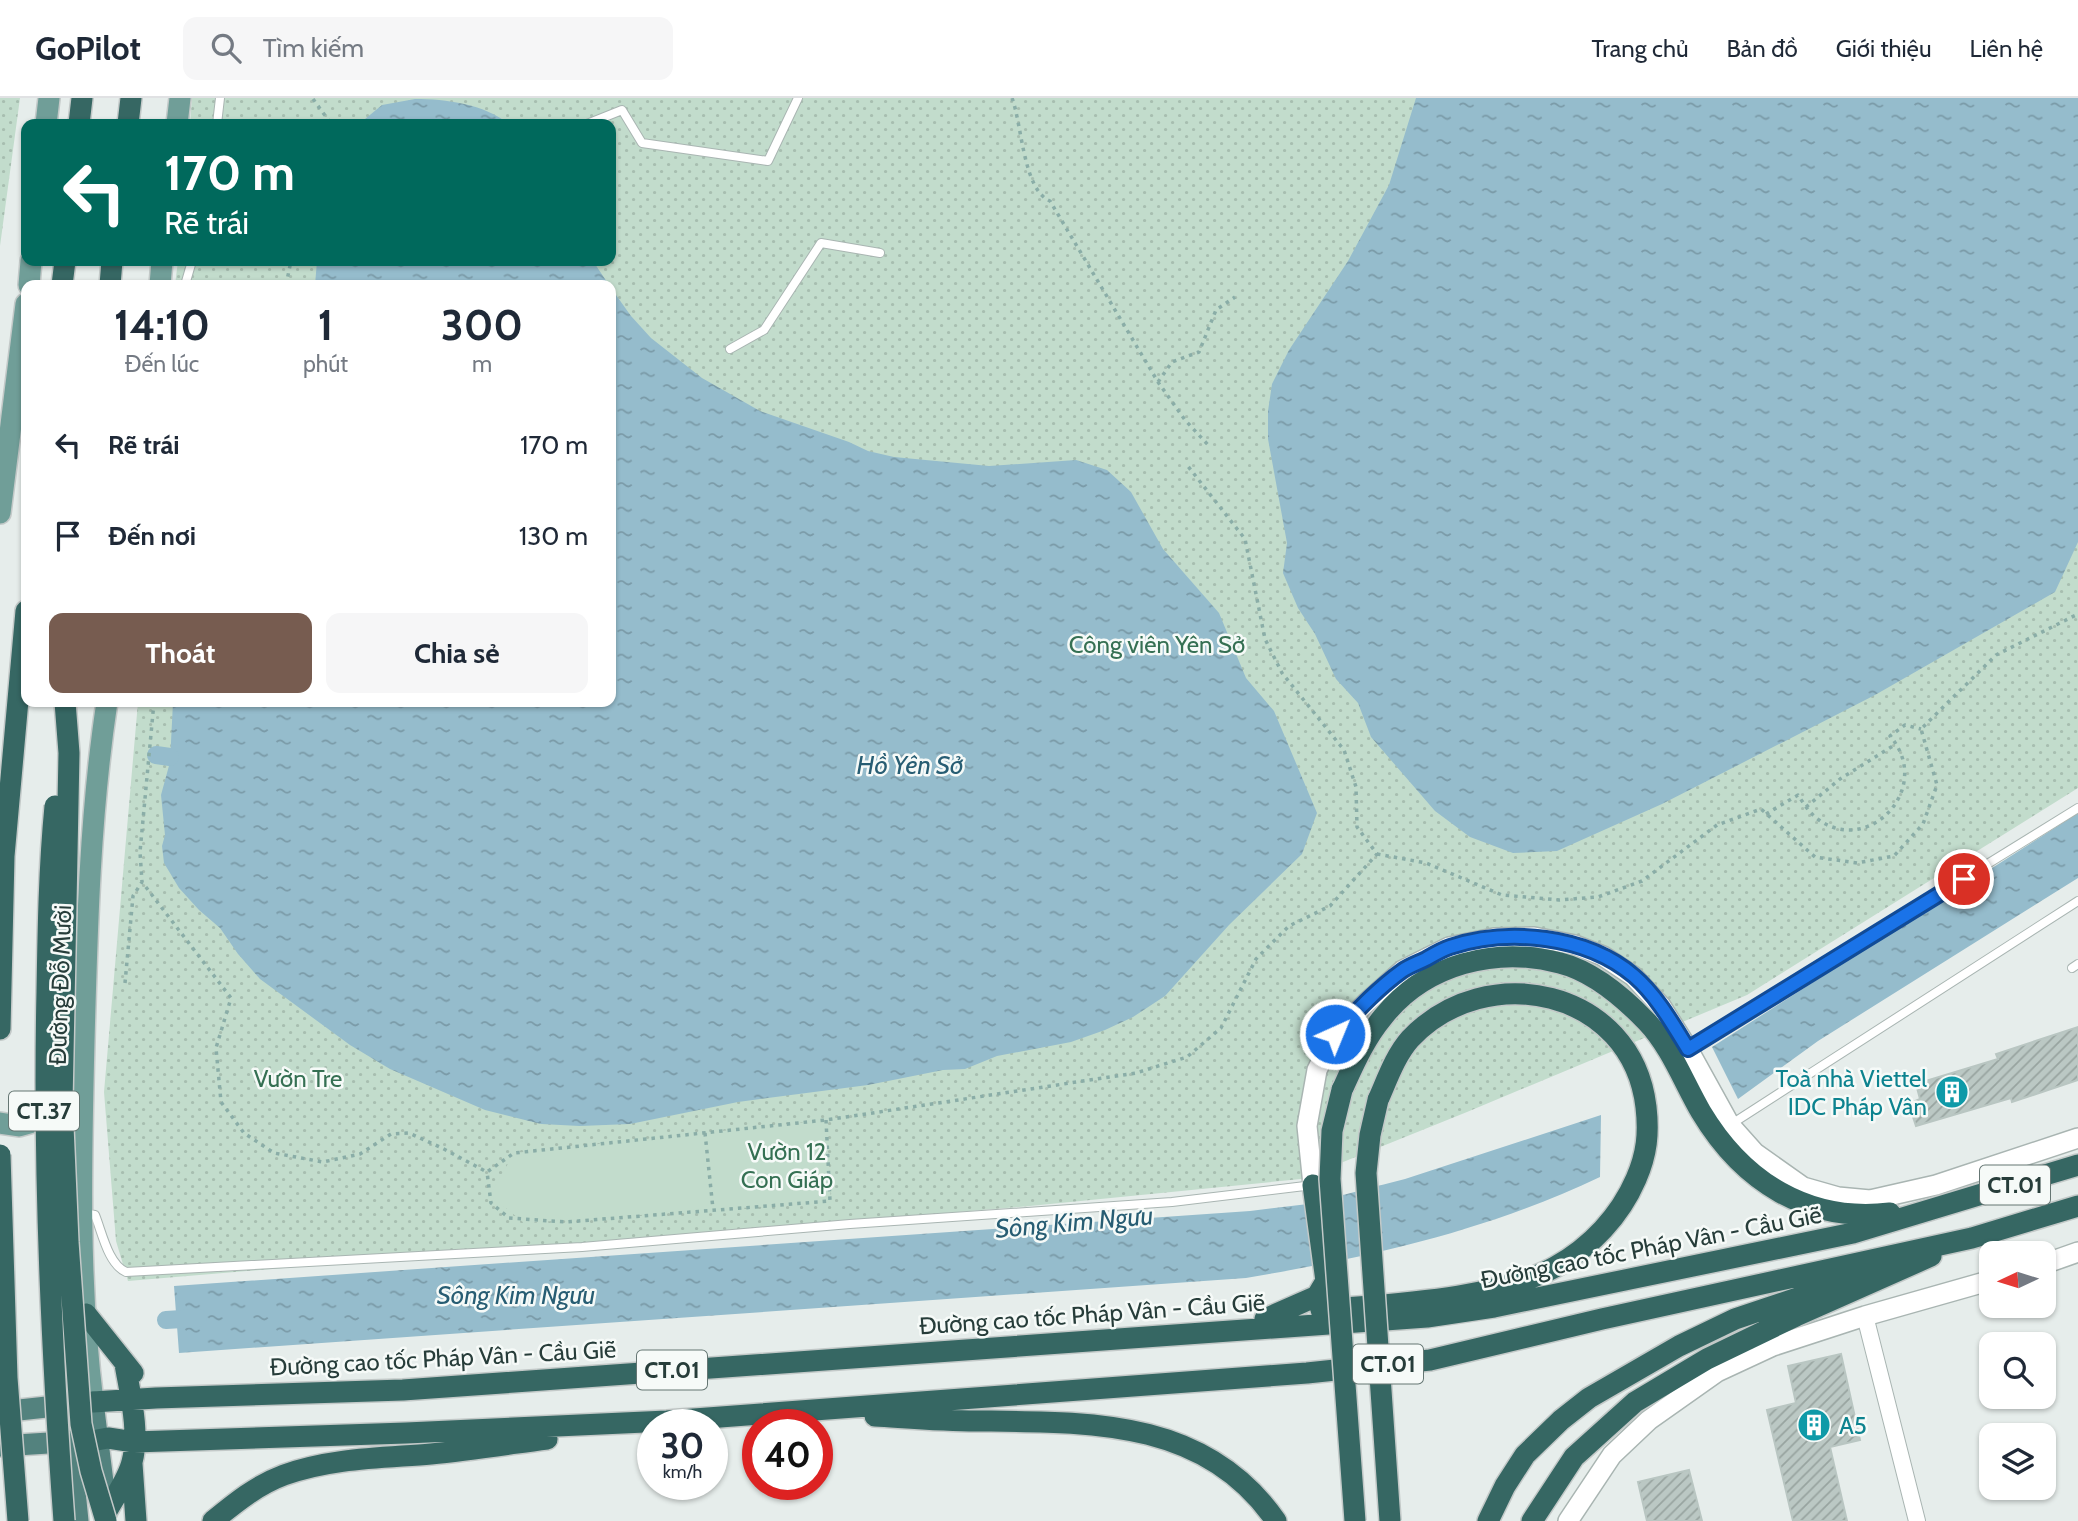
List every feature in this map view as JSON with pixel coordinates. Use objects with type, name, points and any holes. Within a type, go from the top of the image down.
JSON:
[{"type":"highway","points":[[80,119],[82,98]]},
{"type":"highway","points":[[129,119],[131,98]]},
{"type":"highway","points":[[0,1029],[4,856],[21,667]]},
{"type":"highway","points":[[65,707],[69,753],[62,1102],[67,1228],[81,1424],[91,1471],[107,1518]]},
{"type":"highway","name":"CT.37","points":[[64,1521],[53,1374],[44,1104],[50,859],[65,707]]},
{"type":"highway","points":[[1355,1521],[1330,1179],[1332,1131],[1342,1090],[1360,1048],[1384,1014],[1411,990],[1446,968],[1483,958],[1524,957],[1562,963],[1594,979],[1621,998],[1648,1024],[1667,1050],[1702,1113],[1734,1157],[1777,1191],[1800,1203],[1850,1215],[1951,1204]]},
{"type":"highway","points":[[1187,1334],[1304,1311],[1397,1303],[1477,1292],[1504,1286],[1554,1268],[1601,1232],[1618,1212],[1645,1159],[1649,1129],[1644,1093],[1634,1062],[1605,1026],[1582,1010],[1558,999],[1524,993],[1490,995],[1462,1003],[1431,1021],[1409,1041],[1391,1070],[1378,1100],[1370,1135],[1366,1173],[1390,1521]]},
{"type":"highway","name":"CT.37","points":[[0,1155],[7,1378],[18,1521]]},
{"type":"highway","name":"Đường cao tốc Pháp Vân - Cầu Giẽ","points":[[93,1402],[403,1390],[1427,1317],[1494,1307],[1853,1233],[2078,1166]]},
{"type":"highway","points":[[1265,1318],[1317,1296],[1326,1281],[1314,1191]]},
{"type":"highway","name":"CT.01","points":[[819,1409],[1307,1373],[1430,1360],[1602,1319],[1972,1238],[2078,1206]]},
{"type":"highway","points":[[1488,1521],[1505,1486],[1525,1455],[1561,1420],[1589,1398],[1679,1346],[1735,1319],[1972,1238]]},
{"type":"highway","points":[[1532,1521],[1574,1457],[1635,1402],[1707,1359],[1796,1316],[1972,1238]]},
{"type":"highway","points":[[86,1314],[156,1398]]},
{"type":"highway","points":[[125,1364],[134,1441],[132,1463],[136,1521]]},
{"type":"highway","points":[[0,1412],[93,1402]]},
{"type":"highway","name":"Đường Đỗ Mười","points":[[93,1402],[107,1518]]},
{"type":"highway","points":[[833,1413],[961,1421],[1052,1422],[1143,1431],[1181,1444],[1214,1460],[1244,1482],[1276,1521]]},
{"type":"highway","name":"CT.01","points":[[97,1440],[406,1433],[637,1422]]},
{"type":"highway","points":[[212,1521],[246,1494],[281,1476],[331,1463],[465,1451],[637,1425]]},
{"type":"highway","points":[[0,1446],[97,1440]]},
{"type":"highway","points":[[70,1441],[78,1521]]},
{"type":"highway","points":[[107,1518],[132,1463]]},
{"type":"main road","points":[[47,119],[49,98]]},
{"type":"main road","points":[[178,119],[180,98]]},
{"type":"main road","points":[[0,513],[21,344]]},
{"type":"main road","name":"Đường Đỗ Mười","points":[[93,1402],[87,1356],[82,1213],[82,1100],[87,935],[107,707]]},
{"type":"main road","points":[[0,1123],[19,1126],[39,1122],[60,1115],[82,1100]]},
{"type":"street","points":[[1314,1191],[1307,1126],[1317,1070],[1335,1034],[1403,970],[1450,947],[1494,938],[1534,937],[1574,945],[1603,956],[1633,976],[1661,1006],[1730,1125],[1755,1153],[1803,1187],[1838,1197],[1870,1200],[1936,1185],[2078,1138]]},
{"type":"street","points":[[2056,1260],[2078,1252]]},
{"type":"street","points":[[1568,1521],[1612,1455],[1649,1420],[1717,1372],[1773,1346],[1979,1284]]},
{"type":"street","points":[[1866,1316],[1917,1521]]},
{"type":"lane","points":[[217,119],[220,98]]},
{"type":"lane","points":[[600,119],[622,110],[642,143],[768,160],[799,98]]},
{"type":"lane","points":[[730,349],[764,330],[821,243],[880,253]]},
{"type":"lane","points":[[1688,1049],[2078,808]]},
{"type":"lane","points":[[1730,1125],[2078,901]]},
{"type":"lane","points":[[82,1213],[95,1215],[114,1262],[126,1272],[582,1247],[850,1224],[1314,1191]]},
{"type":"path","points":[[1012,98],[1028,168],[1043,198],[1050,201],[1158,382],[1185,420],[1210,447]]},
{"type":"path","points":[[313,99],[328,119]]},
{"type":"path","points":[[1158,382],[1172,362],[1199,352],[1216,310],[1236,297]]},
{"type":"path","points":[[1187,465],[1245,540],[1265,639],[1282,673],[1343,750],[1356,787],[1357,827],[1377,854],[1426,863],[1502,895],[1559,900],[1598,897],[1642,881],[1717,825],[1761,809],[1815,857],[1857,863],[1894,856],[1923,824],[1937,785],[1921,729]]},
{"type":"path","points":[[1921,729],[1996,655],[2078,614]]},
{"type":"path","points":[[154,707],[140,852],[142,882],[231,998],[215,1048],[221,1102],[244,1133],[274,1153],[323,1162],[359,1154],[391,1134],[409,1133],[487,1172]]},
{"type":"path","points":[[1766,814],[1798,795],[1819,821],[1837,828],[1855,829],[1874,824],[1889,814],[1906,781],[1905,762],[1897,743],[1890,736],[1905,725],[1921,729]]},
{"type":"path","points":[[1806,807],[1840,779],[1897,743]]},
{"type":"path","points":[[487,1172],[514,1153],[826,1120],[1136,1073],[1187,1057],[1222,1028],[1256,959],[1289,926],[1330,906],[1377,854]]},
{"type":"path","points":[[124,983],[133,896],[142,882]]},
{"type":"path","points":[[487,1172],[491,1203],[509,1218],[566,1222],[830,1201],[826,1120]]},
{"type":"path","points":[[705,1133],[713,1209]]},
{"type":"green space","points":[[0,98],[20,98],[0,246]]},
{"type":"green space","name":"Công viên Yên Sở","points":[[192,98],[2078,98],[2078,788],[1747,995],[1301,1179],[1030,1206],[128,1281],[116,1241],[104,1092],[138,707],[616,707],[616,280],[176,280],[177,266],[616,266],[616,119],[190,119]]},
{"type":"green space","name":"Vườn 12 Con Giáp","points":[[826,1120],[831,1202],[524,1223],[490,1195],[514,1153]]},
{"type":"water","points":[[1416,98],[2078,98],[2078,542],[2055,592],[1875,695],[1662,804],[1557,851],[1513,853],[1470,837],[1435,811],[1371,737],[1358,703],[1336,679],[1315,634],[1298,608],[1283,573],[1287,543],[1268,439],[1272,384],[1289,350],[1348,261],[1389,185]]},
{"type":"water","points":[[415,99],[439,100],[476,107],[502,119],[365,119],[382,105]]},
{"type":"water","points":[[317,266],[596,266],[606,280],[315,280]]},
{"type":"water","name":"Hồ Yên Sở","points":[[616,295],[651,338],[702,378],[760,411],[868,451],[894,457],[989,466],[1076,460],[1107,470],[1131,492],[1163,549],[1219,613],[1246,678],[1274,711],[1317,813],[1302,854],[1229,925],[1165,996],[1133,1017],[1105,1030],[1071,1042],[997,1056],[965,1069],[943,1070],[868,1085],[738,1102],[630,1124],[580,1126],[541,1124],[485,1110],[390,1069],[350,1045],[260,979],[220,928],[179,888],[164,863],[162,846],[165,835],[161,795],[170,762],[173,707],[616,707]]},
{"type":"water","points":[[2078,813],[2078,878],[1818,1041],[1738,1099],[1712,1047]]},
{"type":"water","name":"Sông Kim Ngưu","points":[[1601,1115],[1600,1177],[1514,1213],[1427,1240],[1338,1261],[1246,1278],[179,1353],[174,1286],[1250,1211],[1308,1204],[1405,1179]]},
{"type":"building","points":[[2078,1027],[2078,1080],[2012,1102],[2011,1098],[1916,1126],[1912,1114],[1918,1112],[1915,1101],[1920,1099],[1916,1084],[1998,1059],[1996,1054]]},
{"type":"building","name":"A5","points":[[1841,1354],[1860,1440],[1830,1447],[1847,1521],[1793,1521],[1767,1410],[1796,1403],[1788,1366]]},
{"type":"building","points":[[1689,1470],[1702,1521],[1647,1521],[1638,1482]]},
{"type":"waterway","points":[[156,755],[170,757]]},
{"type":"waterway","name":"Sông Kim Ngưu","points":[[166,1320],[198,1318]]},
{"type":"place","name":"Toà nhà Viettel IDC Pháp Vân","points":[[1952,1092]]},
{"type":"place","name":"A5","points":[[1814,1425]]},
{"type":"route","points":[[1335,1034],[1403,970],[1450,947],[1494,938],[1534,937],[1574,945],[1603,956],[1633,976],[1661,1006],[1688,1049],[1964,879]]},
{"type":"park label","name":"Vườn Tre","points":[[298,1078]]}]
